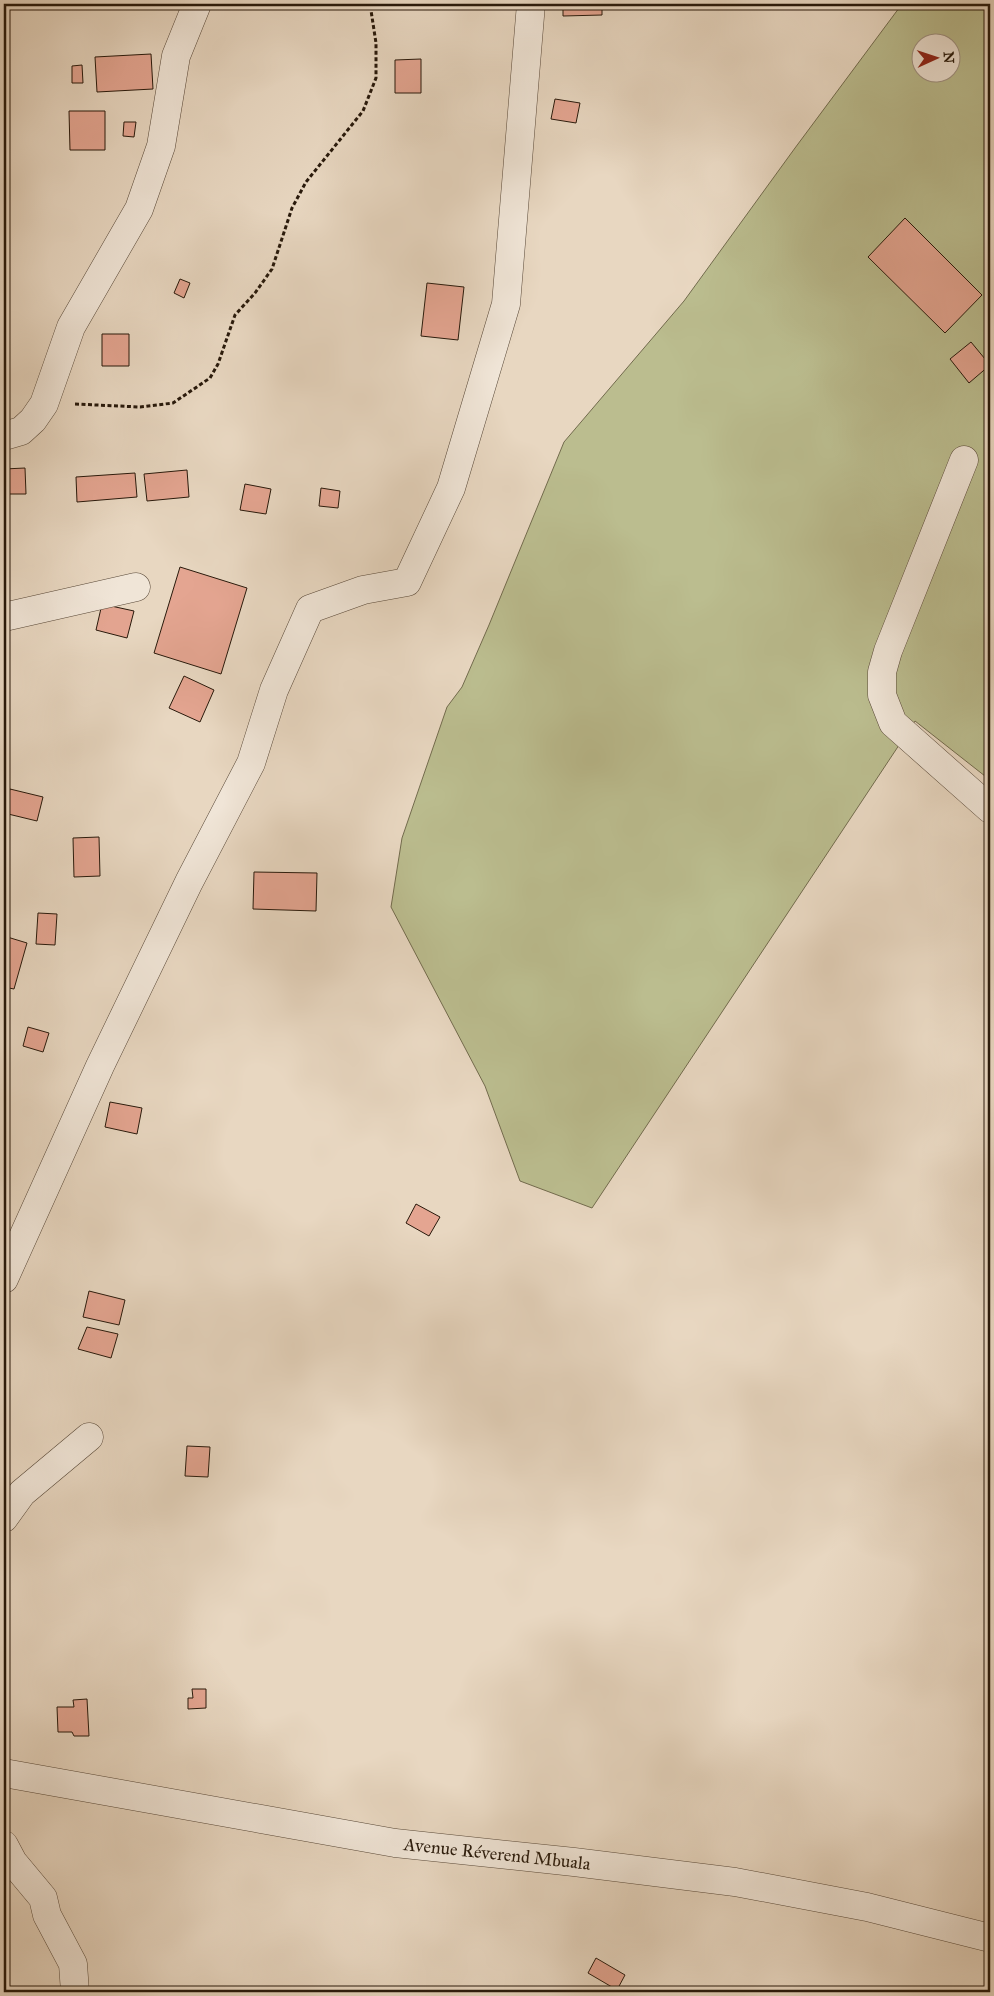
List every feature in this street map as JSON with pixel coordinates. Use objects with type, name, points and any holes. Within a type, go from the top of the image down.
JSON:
[{"type":"street","points":[[4,436],[21,431],[33,420],[46,399],[71,327],[139,209],[161,146],[176,56],[197,4]]},
{"type":"street","points":[[4,1279],[100,1066],[189,882],[251,762],[274,690],[310,609],[363,590],[406,582],[451,488],[506,304],[531,4]]},
{"type":"street","points":[[964,460],[888,651],[882,672],[882,695],[892,723],[990,810]]},
{"type":"street","points":[[4,617],[136,587]]},
{"type":"street","points":[[4,1518],[22,1493],[89,1437]]},
{"type":"street","name":"Avenue Réverend Mbuala","points":[[4,1773],[395,1843],[736,1882],[867,1906],[990,1938]]},
{"type":"street","points":[[4,1845],[12,1862],[43,1898],[47,1915],[73,1964],[74,1992]]},
{"type":"path","points":[[46,399],[76,404],[140,407],[172,403],[210,378],[218,364],[235,315],[255,293],[272,269],[292,208],[306,182],[363,111],[376,78],[376,43],[370,4]]},
{"type":"green space","points":[[902,4],[990,4],[990,780],[915,721],[592,1208],[520,1181],[485,1086],[391,907],[402,838],[447,707],[462,687],[564,442],[684,301]]},
{"type":"building","points":[[563,4],[602,4],[602,15],[563,16]]},
{"type":"building","points":[[151,54],[153,89],[97,92],[95,57]]},
{"type":"building","points":[[421,59],[421,93],[395,93],[395,60]]},
{"type":"building","points":[[82,65],[83,83],[72,83],[72,66]]},
{"type":"building","points":[[555,99],[580,103],[576,123],[551,119]]},
{"type":"building","points":[[69,111],[105,111],[105,150],[70,150]]},
{"type":"building","points":[[124,122],[136,122],[134,137],[123,136]]},
{"type":"building","points":[[905,218],[982,295],[945,333],[868,257]]},
{"type":"building","points":[[180,279],[190,283],[184,298],[174,293]]},
{"type":"building","points":[[427,283],[464,287],[458,340],[421,336]]},
{"type":"building","points":[[102,334],[129,334],[129,366],[102,366]]},
{"type":"building","points":[[971,342],[990,365],[969,383],[950,359]]},
{"type":"building","points":[[25,468],[26,494],[4,494],[4,469]]},
{"type":"building","points":[[187,470],[189,497],[147,501],[144,474]]},
{"type":"building","points":[[135,473],[137,497],[77,502],[76,477]]},
{"type":"building","points":[[245,484],[271,489],[266,514],[240,510]]},
{"type":"building","points":[[321,488],[340,491],[338,508],[319,506]]},
{"type":"building","points":[[180,567],[247,588],[221,674],[154,653]]},
{"type":"building","points":[[102,604],[134,611],[127,638],[96,630]]},
{"type":"building","points":[[184,676],[214,690],[200,722],[169,708]]},
{"type":"building","points":[[10,789],[43,797],[37,821],[4,813]]},
{"type":"building","points":[[99,837],[100,876],[74,877],[73,838]]},
{"type":"building","points":[[254,872],[317,873],[316,911],[253,909]]},
{"type":"building","points":[[38,913],[57,914],[55,945],[36,944]]},
{"type":"building","points":[[4,936],[27,943],[14,989],[4,987]]},
{"type":"building","points":[[28,1027],[49,1033],[43,1052],[23,1046]]},
{"type":"building","points":[[110,1102],[142,1108],[137,1134],[105,1127]]},
{"type":"building","points":[[416,1204],[440,1217],[429,1236],[406,1223]]},
{"type":"building","points":[[89,1291],[125,1300],[119,1325],[83,1317]]},
{"type":"building","points":[[87,1327],[118,1334],[111,1358],[78,1349]]},
{"type":"building","points":[[187,1446],[210,1447],[208,1477],[185,1476]]},
{"type":"building","points":[[192,1689],[206,1689],[206,1708],[188,1709],[188,1698],[193,1698]]},
{"type":"building","points":[[87,1699],[89,1736],[74,1736],[72,1732],[58,1732],[57,1707],[74,1707],[73,1700]]},
{"type":"building","points":[[596,1958],[625,1975],[617,1990],[588,1973]]}]
